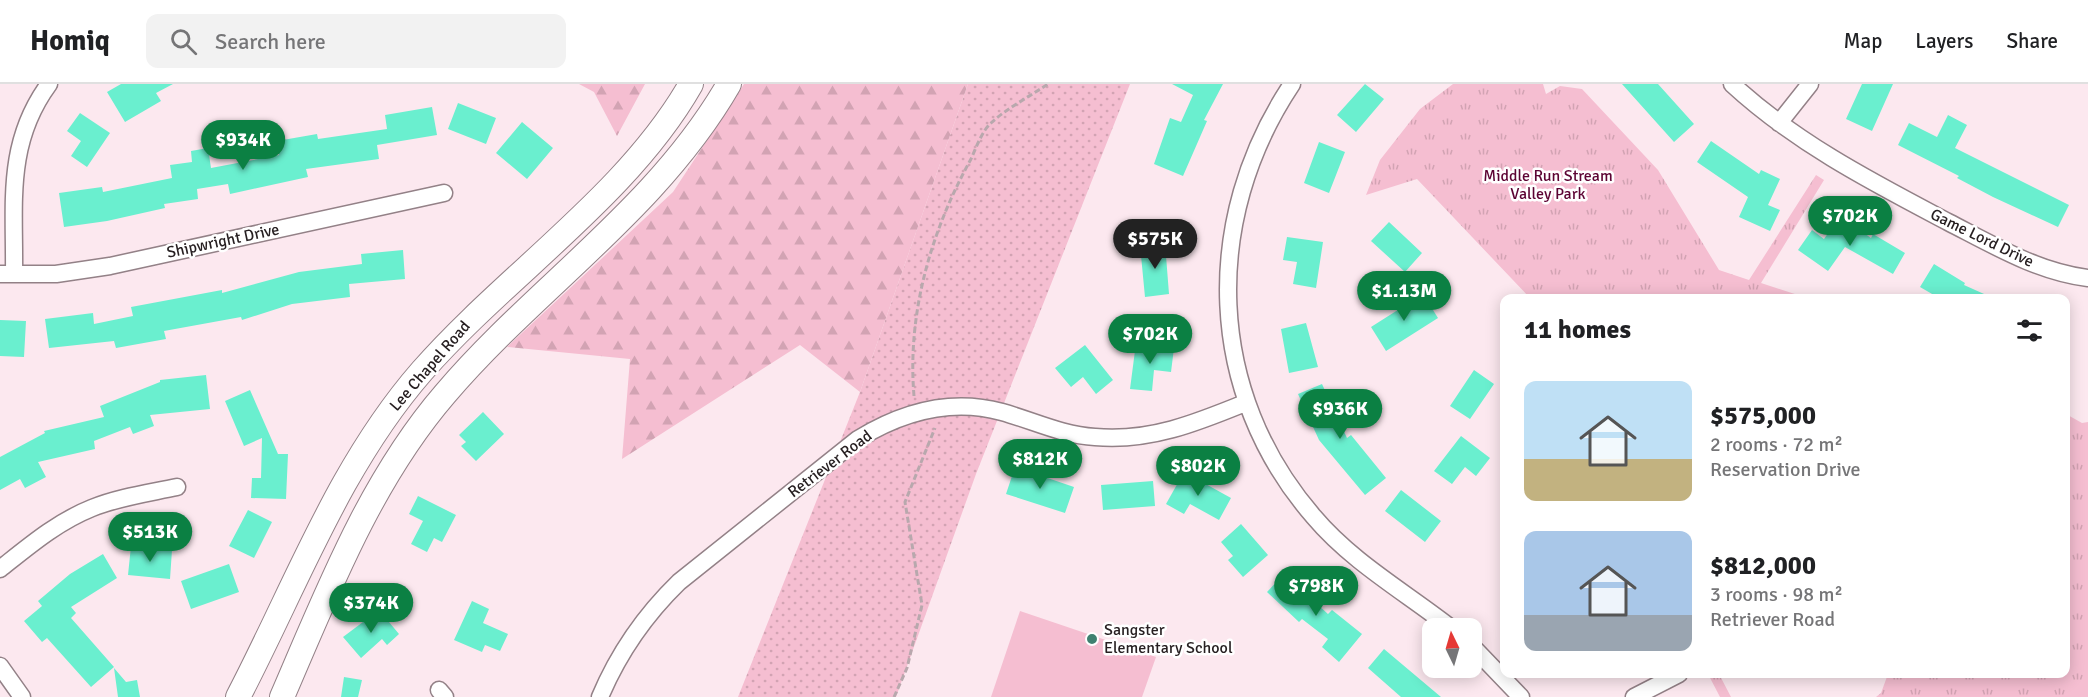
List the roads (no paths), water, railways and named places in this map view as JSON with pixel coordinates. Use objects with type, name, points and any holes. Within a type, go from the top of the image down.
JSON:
[{"type":"main road","name":"Lee Chapel Road","points":[[238,697],[336,496],[363,451],[414,381],[464,326],[572,225],[621,174],[655,136],[691,84]]},
{"type":"main road","name":"Lee Chapel Road","points":[[282,697],[381,484],[410,437],[445,394],[486,350],[596,247],[644,197],[696,134],[729,84]]},
{"type":"main road","points":[[464,326],[486,350]]},
{"type":"street","points":[[7,274],[16,158],[28,116],[49,84]]},
{"type":"street","points":[[1292,84],[1257,150],[1237,209],[1231,242],[1228,272],[1229,332],[1245,403],[1264,446],[1295,494],[1314,518],[1352,554],[1438,618]]},
{"type":"street","name":"Game Lord Drive","points":[[1732,84],[1779,123],[1871,182],[2044,269],[2088,278]]},
{"type":"street","points":[[1779,123],[1810,84]]},
{"type":"street","name":"Shipwright Drive","points":[[7,274],[56,274],[110,266],[444,193]]},
{"type":"street","name":"Retriever Road","points":[[600,697],[614,665],[633,633],[679,582],[858,440],[882,425],[915,412],[944,407],[985,408],[1067,433],[1126,438],[1168,431],[1245,403]]},
{"type":"street","points":[[0,569],[42,535],[74,516],[110,502],[177,487]]},
{"type":"street","points":[[1482,656],[1500,675]]},
{"type":"street","points":[[0,666],[22,697]]},
{"type":"street","points":[[1503,678],[1521,697]]},
{"type":"street","points":[[1634,697],[1671,678]]},
{"type":"place","name":"Sangster Elementary School","points":[[1092,639]]},
{"type":"park label","name":"Middle Run Stream Valley Park","points":[[1548,185]]}]
